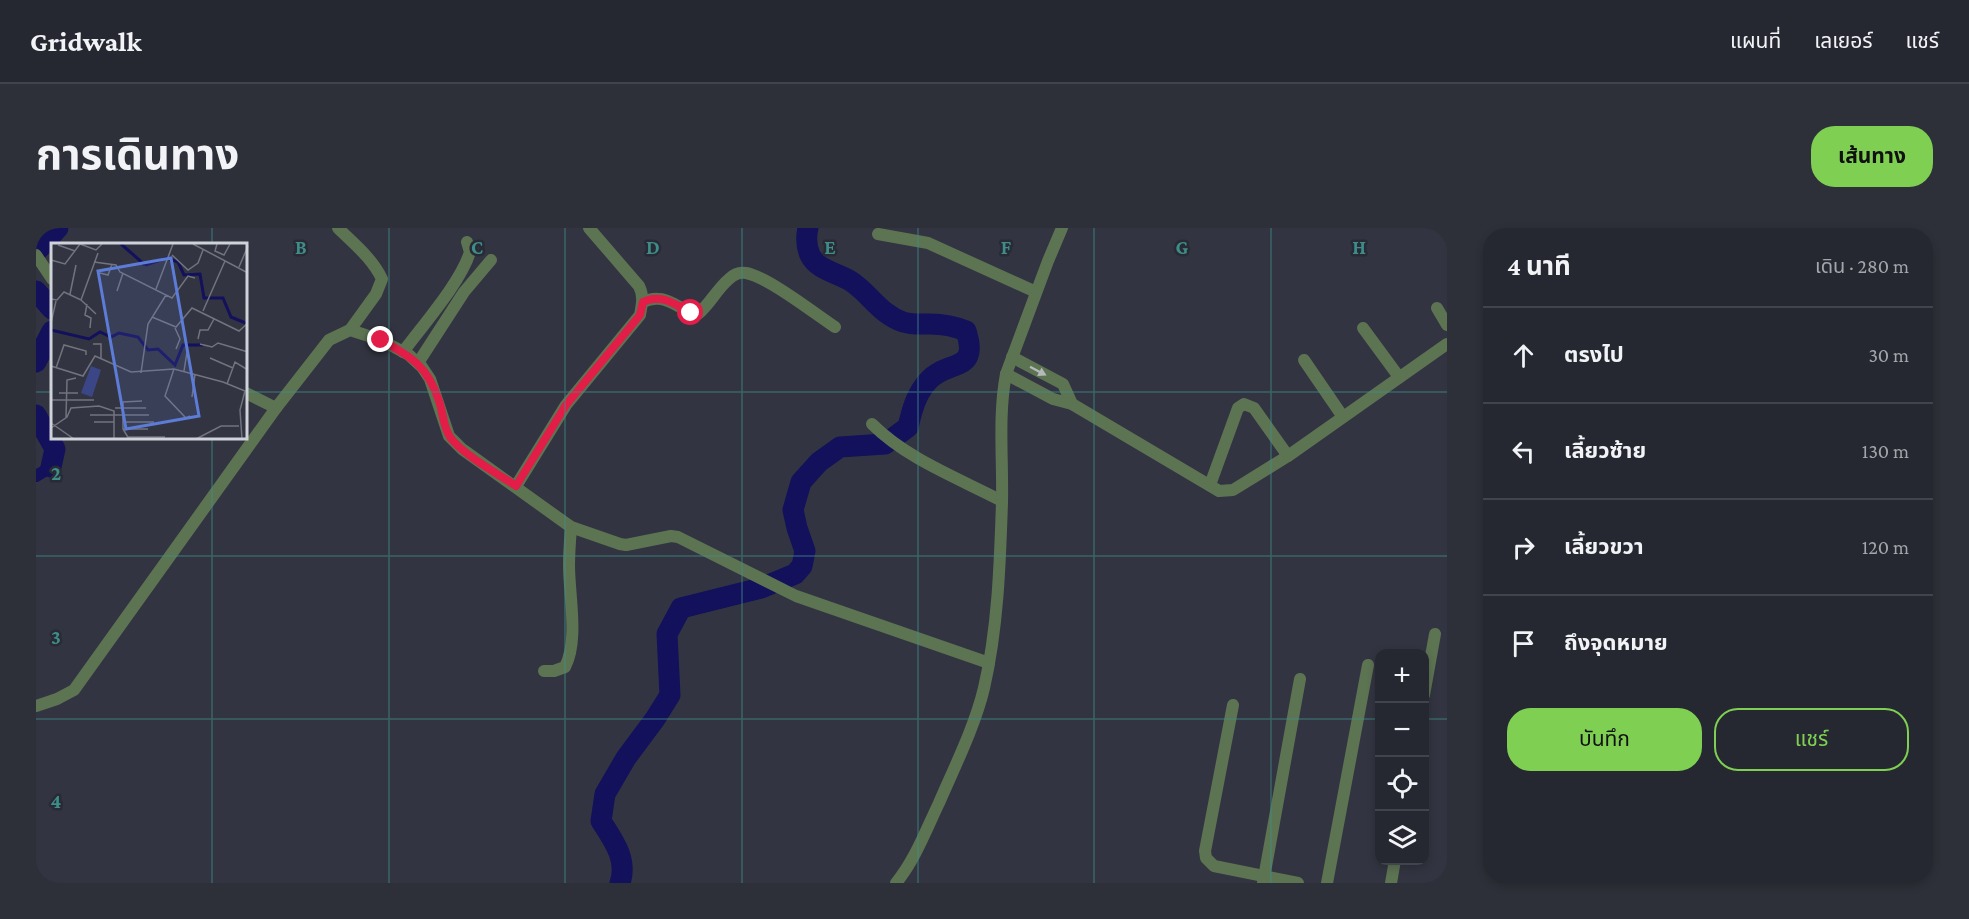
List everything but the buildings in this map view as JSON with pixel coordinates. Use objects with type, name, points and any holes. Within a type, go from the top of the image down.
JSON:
[{"type":"street","points":[[36,706],[74,690],[276,408],[328,340],[350,330],[376,294],[382,279],[377,269],[338,228]]},
{"type":"street","points":[[516,486],[566,405],[640,315],[643,302],[639,286],[589,228]]},
{"type":"street","points":[[896,883],[924,835],[960,754],[983,690],[989,663],[997,594],[1002,501],[1001,417],[1005,380],[1036,292],[1062,228]]},
{"type":"street","points":[[878,234],[928,243],[1036,292]]},
{"type":"street","points":[[403,352],[466,263],[471,252],[467,242]]},
{"type":"street","points":[[37,257],[51,278]]},
{"type":"street","points":[[418,363],[464,292],[491,261]]},
{"type":"street","points":[[643,302],[651,298],[661,298],[698,314],[705,309],[729,279],[736,274],[748,273],[764,280],[835,327]]},
{"type":"street","points":[[1437,308],[1447,325]]},
{"type":"street","points":[[1363,327],[1400,377]]},
{"type":"street","points":[[350,330],[381,340],[418,363],[430,379],[449,436],[462,449],[571,527],[620,544],[671,536],[678,537],[796,596],[989,663]]},
{"type":"street","points":[[1005,380],[1072,404],[1219,492],[1233,490],[1288,456],[1447,344]]},
{"type":"street","points":[[1012,357],[1063,384],[1072,404]]},
{"type":"street","points":[[1304,360],[1343,417]]},
{"type":"street","points":[[248,394],[276,408]]},
{"type":"street","points":[[1210,485],[1238,408],[1244,404],[1254,408],[1288,456]]},
{"type":"street","points":[[872,424],[906,451],[1002,501]]},
{"type":"street","points":[[544,671],[565,668],[570,657],[572,640],[569,563],[571,527]]},
{"type":"street","points":[[1429,673],[1436,634]]},
{"type":"street","points":[[1327,883],[1368,665]]},
{"type":"street","points":[[1264,880],[1300,679]]},
{"type":"street","points":[[1233,705],[1205,851],[1206,858],[1214,866],[1264,880],[1298,883]]},
{"type":"street","points":[[1391,883],[1394,865]]},
{"type":"waterway","points":[[36,252],[58,228]]},
{"type":"waterway","points":[[620,883],[621,858],[601,821],[605,794],[626,758],[670,695],[667,634],[681,608],[761,588],[795,574],[802,566],[805,551],[793,510],[801,482],[819,462],[840,447],[885,444],[908,427],[917,397],[928,381],[936,374],[959,364],[969,354],[966,331],[935,324],[910,324],[895,319],[852,282],[818,265],[810,255],[808,248],[808,228]]},
{"type":"waterway","points":[[36,291],[51,308]]},
{"type":"waterway","points":[[36,362],[51,333]]},
{"type":"waterway","points":[[36,415],[55,449],[51,467]]},
{"type":"waterway","points":[[36,476],[51,467]]},
{"type":"route","points":[[381,340],[408,355],[422,367],[439,401],[449,436],[462,449],[516,486],[566,405],[640,315],[643,302],[651,298],[661,298],[691,313]]}]
